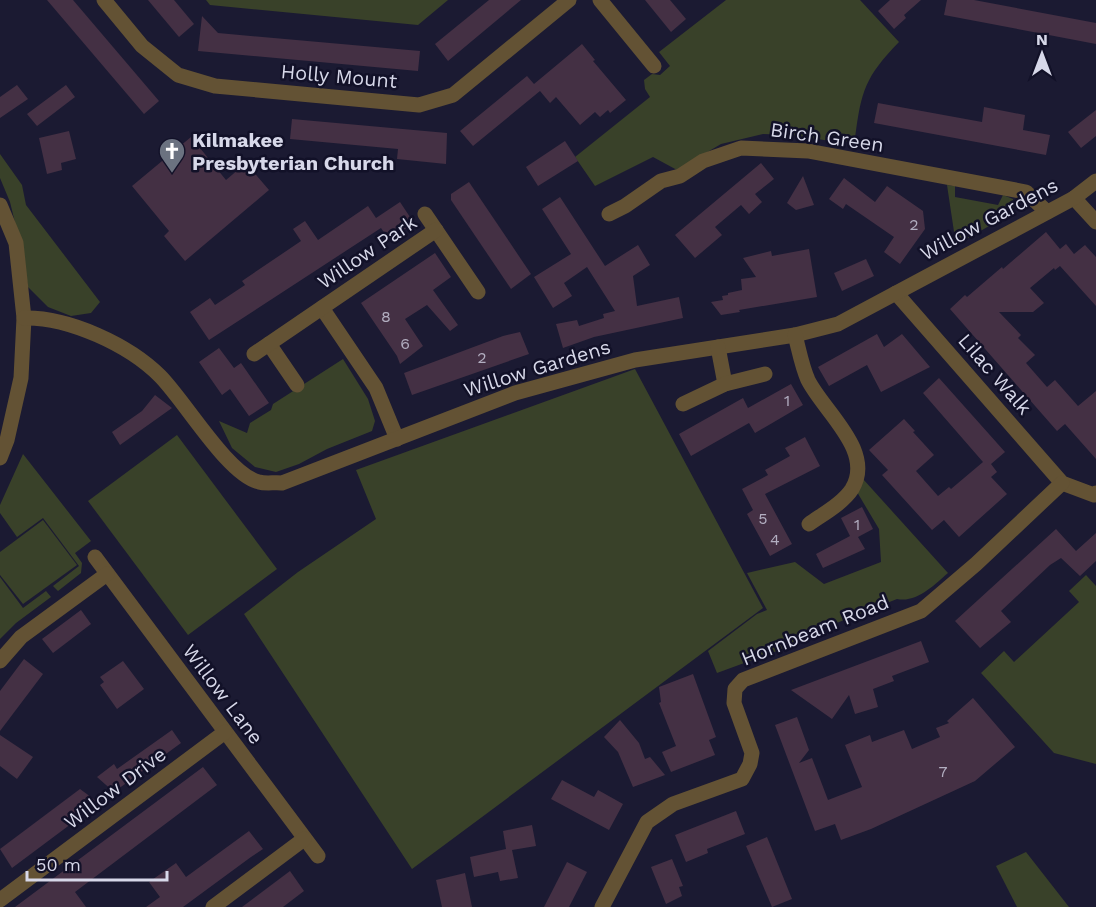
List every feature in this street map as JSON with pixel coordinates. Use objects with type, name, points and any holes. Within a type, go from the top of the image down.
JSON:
[{"type":"street","name":"Holly Mount","points":[[104,0],[142,46],[177,75],[216,86],[419,105],[453,95],[568,0]]},
{"type":"street","points":[[600,0],[654,66]]},
{"type":"street","name":"Birch Green","points":[[609,214],[625,206],[661,181],[680,176],[703,161],[741,148],[808,151],[1026,192],[1047,212]]},
{"type":"street","name":"Willow Gardens","points":[[24,318],[54,321],[86,330],[127,351],[160,376],[233,467],[258,482],[282,483],[515,393],[635,360],[795,335],[838,324],[1074,198],[1096,181]]},
{"type":"street","points":[[1074,198],[1096,222]]},
{"type":"street","points":[[0,206],[16,243],[24,318],[21,378],[7,440],[0,458]]},
{"type":"street","name":"Willow Park","points":[[424,214],[478,292]]},
{"type":"street","name":"Willow Park","points":[[254,354],[436,230]]},
{"type":"street","name":"Lilac Walk","points":[[896,293],[1062,483],[1094,495],[1096,493]]},
{"type":"street","name":"Willow Park","points":[[322,308],[376,388],[397,439]]},
{"type":"street","points":[[795,335],[808,379],[847,436],[857,456],[858,475],[851,490],[809,524]]},
{"type":"street","points":[[269,344],[297,385]]},
{"type":"street","points":[[718,347],[725,384]]},
{"type":"street","points":[[683,404],[725,384],[765,374]]},
{"type":"street","name":"Hornbeam Road","points":[[602,907],[647,822],[673,804],[742,779],[750,764],[752,753],[734,703],[735,689],[743,680],[921,611],[976,564],[1062,483]]},
{"type":"street","name":"Willow Lane","points":[[95,557],[318,856]]},
{"type":"street","points":[[0,661],[21,637],[107,574]]},
{"type":"street","name":"Willow Drive","points":[[0,900],[225,732]]},
{"type":"street","points":[[213,907],[304,839]]},
{"type":"green space","points":[[206,0],[448,0],[418,25],[210,5]]},
{"type":"green space","points":[[726,0],[860,0],[899,42],[872,75],[863,96],[855,138],[843,143],[792,135],[763,134],[721,144],[677,170],[653,157],[595,186],[575,157],[650,97],[645,89],[644,80],[652,74],[660,75],[670,66],[659,52]]},
{"type":"green space","points":[[0,154],[22,185],[26,205],[100,302],[91,313],[71,316],[48,307],[28,287],[10,202],[0,178]]},
{"type":"green space","points":[[947,185],[955,186],[955,197],[998,205],[1003,195],[1013,199],[1014,209],[1010,214],[956,245]]},
{"type":"green space","points":[[343,359],[368,399],[375,421],[372,431],[276,472],[255,467],[232,448],[219,421],[247,433],[250,423],[271,410],[273,404]]},
{"type":"green space","points":[[635,369],[763,608],[412,869],[244,614],[298,572],[376,519],[356,470]]},
{"type":"green space","points":[[177,435],[277,569],[188,635],[88,501]]},
{"type":"green space","points":[[23,454],[91,541],[75,553],[82,563],[81,573],[58,591],[53,586],[79,566],[43,518],[17,537],[0,513],[0,505]]},
{"type":"green space","points":[[863,479],[948,573],[918,596],[904,600],[897,599],[809,634],[804,641],[717,673],[708,651],[757,614],[767,610],[747,573],[795,562],[824,584],[881,562],[879,529],[857,492]]},
{"type":"green space","points":[[43,520],[77,565],[23,604],[0,575],[0,552]]},
{"type":"green space","points":[[1086,575],[1096,586],[1096,764],[1054,753],[981,673],[1004,651],[1014,662],[1079,602],[1069,591]]},
{"type":"green space","points":[[0,577],[23,608],[46,591],[51,597],[16,623],[0,639]]},
{"type":"green space","points":[[1026,852],[1069,907],[1017,907],[996,866]]},
{"type":"building","points":[[47,0],[73,0],[159,101],[144,114]]},
{"type":"building","points":[[148,0],[174,0],[194,24],[179,37]]},
{"type":"building","points":[[489,0],[521,0],[448,61],[435,44]]},
{"type":"building","points":[[645,0],[670,0],[686,19],[671,32]]},
{"type":"building","points":[[890,0],[921,0],[904,15],[906,18],[894,29],[878,11]]},
{"type":"building","points":[[947,0],[974,0],[1096,23],[1096,44],[944,15]]},
{"type":"building","points":[[202,16],[218,33],[420,51],[418,71],[198,51]]},
{"type":"building","points":[[582,44],[595,60],[593,61],[626,100],[610,113],[608,110],[600,117],[595,112],[580,125],[556,97],[550,103],[540,91],[473,146],[460,131],[527,76],[534,84]]},
{"type":"building","points":[[17,85],[28,99],[0,118],[0,97]]},
{"type":"building","points":[[66,85],[75,97],[37,126],[27,114]]},
{"type":"building","points":[[878,103],[982,122],[984,107],[1025,115],[1023,130],[1050,135],[1046,155],[874,123]]},
{"type":"building","points":[[1096,110],[1096,136],[1081,148],[1068,132]]},
{"type":"building","points":[[292,119],[447,133],[446,164],[397,159],[398,149],[290,139]]},
{"type":"building","points":[[69,131],[76,159],[61,163],[62,170],[47,174],[39,138]]},
{"type":"building","points":[[191,137],[226,180],[246,163],[269,190],[185,261],[164,236],[169,231],[132,186]]},
{"type":"building","points":[[565,141],[578,161],[538,186],[526,167]]},
{"type":"building","points":[[761,163],[774,179],[755,194],[762,202],[749,214],[741,205],[715,227],[722,235],[695,258],[675,235]]},
{"type":"building","points":[[803,176],[814,205],[796,210],[787,203]]},
{"type":"building","points":[[844,178],[875,202],[887,186],[923,211],[925,229],[900,264],[884,252],[894,237],[846,204],[843,209],[829,199]]},
{"type":"building","points":[[469,182],[531,274],[511,289],[451,200],[451,194]]},
{"type":"building","points":[[560,197],[605,266],[638,245],[650,265],[633,276],[637,306],[679,297],[683,318],[594,337],[563,348],[556,324],[577,320],[579,326],[604,318],[603,314],[615,311],[587,267],[564,283],[572,296],[553,308],[534,277],[571,254],[542,209]]},
{"type":"building","points":[[400,202],[414,223],[389,240],[381,228],[209,340],[190,312],[210,298],[215,305],[245,285],[242,281],[301,241],[293,229],[305,221],[318,240],[368,206],[376,218]]},
{"type":"building","points":[[1046,232],[1060,249],[1066,244],[1074,254],[1085,245],[1096,257],[1096,306],[1060,266],[1055,270],[1054,268],[1030,288],[1044,303],[1033,312],[999,312],[1021,335],[1018,338],[1035,355],[1026,363],[1047,387],[1055,380],[1078,406],[1096,391],[1096,459],[1065,424],[1057,431],[950,309],[1002,267],[1003,269]]},
{"type":"building","points":[[809,249],[817,297],[721,315],[711,302],[723,300],[722,296],[742,290],[741,279],[756,277],[743,258],[771,251],[772,256]]},
{"type":"building","points":[[435,253],[451,277],[433,290],[458,325],[450,331],[427,305],[405,319],[423,346],[400,364],[361,303]]},
{"type":"building","points":[[866,259],[874,276],[842,291],[834,273]]},
{"type":"building","points":[[520,332],[529,354],[412,395],[404,373],[503,336]]},
{"type":"building","points":[[877,334],[884,347],[902,334],[930,367],[881,392],[867,365],[829,386],[818,367]]},
{"type":"building","points":[[219,348],[234,368],[241,363],[269,403],[249,416],[230,389],[222,395],[199,362]]},
{"type":"building","points":[[939,378],[1005,452],[991,464],[997,472],[991,477],[1007,494],[959,537],[944,520],[932,530],[882,475],[888,470],[869,450],[904,419],[934,455],[916,471],[938,496],[949,487],[951,489],[983,462],[923,393]]},
{"type":"building","points":[[791,384],[803,405],[755,433],[749,423],[691,456],[679,434],[743,398],[748,408]]},
{"type":"building","points":[[155,395],[172,408],[120,445],[112,432],[142,411]]},
{"type":"building","points":[[805,437],[820,466],[765,494],[792,544],[770,556],[747,514],[753,510],[742,489],[768,475],[765,470],[790,456],[785,448]]},
{"type":"building","points":[[862,507],[873,529],[858,537],[865,549],[823,568],[816,554],[850,536],[841,518]]},
{"type":"building","points":[[1056,529],[1076,551],[1096,533],[1096,561],[1080,576],[1061,558],[1050,565],[1001,611],[1011,622],[980,648],[955,621]]},
{"type":"building","points":[[81,610],[91,624],[53,653],[42,639]]},
{"type":"building","points":[[921,641],[929,662],[892,676],[894,681],[873,689],[878,707],[855,714],[849,695],[832,719],[791,690]]},
{"type":"building","points":[[24,659],[43,674],[0,731],[0,691]]},
{"type":"building","points":[[123,661],[144,689],[117,709],[100,685],[104,682],[100,677]]},
{"type":"building","points":[[693,674],[716,737],[709,740],[715,755],[671,772],[662,752],[676,746],[659,703],[661,702],[659,687]]},
{"type":"building","points":[[973,698],[1015,747],[975,781],[871,829],[841,840],[835,824],[815,831],[775,725],[797,717],[809,750],[799,763],[812,758],[828,800],[862,787],[845,745],[870,735],[872,742],[904,730],[912,749],[940,737],[936,728],[949,723],[947,721]]},
{"type":"building","points":[[620,720],[639,743],[645,759],[650,757],[665,775],[633,787],[618,752],[604,737]]},
{"type":"building","points":[[172,730],[181,743],[114,792],[97,777],[114,764],[117,769]]},
{"type":"building","points":[[0,735],[33,757],[17,779],[0,766]]},
{"type":"building","points":[[203,767],[217,785],[75,892],[86,907],[15,907]]},
{"type":"building","points":[[562,780],[594,797],[598,790],[623,804],[609,830],[551,799]]},
{"type":"building","points":[[80,789],[99,803],[12,868],[0,849]]},
{"type":"building","points":[[736,811],[745,834],[707,849],[708,853],[686,862],[675,835]]},
{"type":"building","points":[[532,825],[536,846],[512,850],[518,878],[500,881],[498,872],[474,877],[470,857],[506,849],[503,831]]},
{"type":"building","points":[[249,831],[263,849],[183,907],[146,907],[160,897],[149,882],[176,863],[186,877]]},
{"type":"building","points":[[767,837],[792,899],[772,907],[746,846]]},
{"type":"building","points":[[672,859],[683,886],[679,887],[682,896],[666,904],[651,867]]},
{"type":"building","points":[[567,862],[587,872],[569,907],[544,907]]},
{"type":"building","points":[[290,871],[304,891],[283,907],[242,907]]},
{"type":"building","points":[[465,873],[472,907],[442,907],[436,880]]},
{"type":"place","name":"Kilmakee Presbyterian Church","points":[[172,174]]}]
